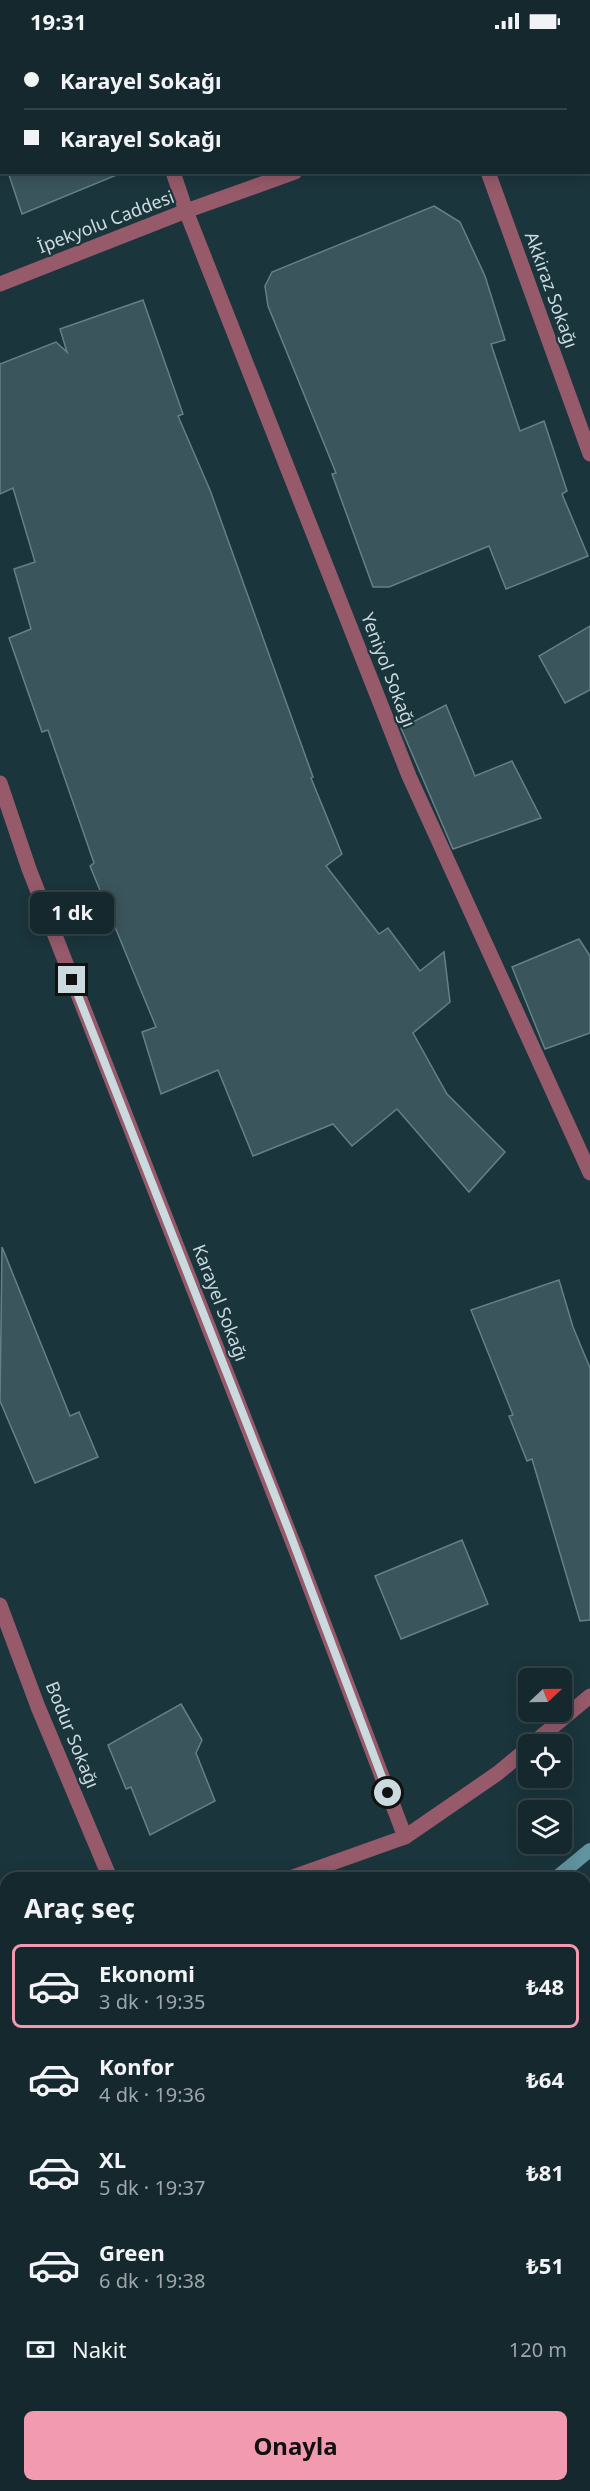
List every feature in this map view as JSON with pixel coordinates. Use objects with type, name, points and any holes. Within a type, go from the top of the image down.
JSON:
[{"type":"street","name":"Yeniyol Sokağı","points":[[174,174],[186,211],[409,776],[590,1173]]},
{"type":"street","name":"İpekyolu Caddesi","points":[[0,284],[186,211],[288,174]]},
{"type":"street","name":"Akkiraz Sokağı","points":[[489,174],[590,454]]},
{"type":"street","name":"Karayel Sokağı","points":[[0,783],[28,869],[293,1542],[405,1837]]},
{"type":"street","name":"Bodur Sokağı","points":[[0,1605],[38,1707],[107,1872]]},
{"type":"street","points":[[544,1734],[590,1696]]},
{"type":"street","points":[[307,1872],[405,1837],[498,1773],[518,1756]]},
{"type":"building","points":[[9,174],[119,174],[22,214]]},
{"type":"building","points":[[434,206],[460,222],[485,276],[505,340],[491,344],[520,431],[544,421],[567,491],[562,494],[588,556],[506,589],[489,546],[389,587],[373,587],[332,474],[336,473],[268,306],[265,286],[272,272]]},
{"type":"building","points":[[143,300],[183,414],[178,416],[210,490],[313,777],[311,778],[342,854],[326,866],[379,934],[388,928],[420,971],[444,952],[450,1002],[413,1033],[447,1094],[505,1152],[469,1192],[397,1109],[352,1146],[333,1124],[253,1156],[218,1070],[161,1094],[142,1032],[156,1027],[90,866],[94,863],[48,730],[42,732],[9,638],[31,629],[14,569],[35,562],[13,488],[0,494],[0,364],[56,342],[67,352],[60,329]]},
{"type":"building","points":[[590,626],[590,690],[565,703],[539,656]]},
{"type":"building","points":[[446,705],[475,776],[512,761],[541,818],[453,849],[401,728]]},
{"type":"building","points":[[579,939],[590,956],[590,1033],[545,1049],[512,967]]},
{"type":"building","points":[[2,1247],[70,1416],[79,1412],[98,1457],[35,1483],[0,1401]]},
{"type":"building","points":[[559,1280],[573,1327],[590,1368],[590,1620],[580,1621],[532,1459],[527,1461],[509,1416],[513,1415],[471,1310]]},
{"type":"building","points":[[462,1540],[488,1604],[401,1639],[375,1576]]},
{"type":"building","points":[[181,1704],[202,1740],[196,1753],[215,1801],[150,1835],[131,1787],[126,1789],[108,1745]]},
{"type":"waterway","points":[[563,1872],[590,1850]]},
{"type":"route","points":[[72,980],[289,1531],[388,1793]]}]
